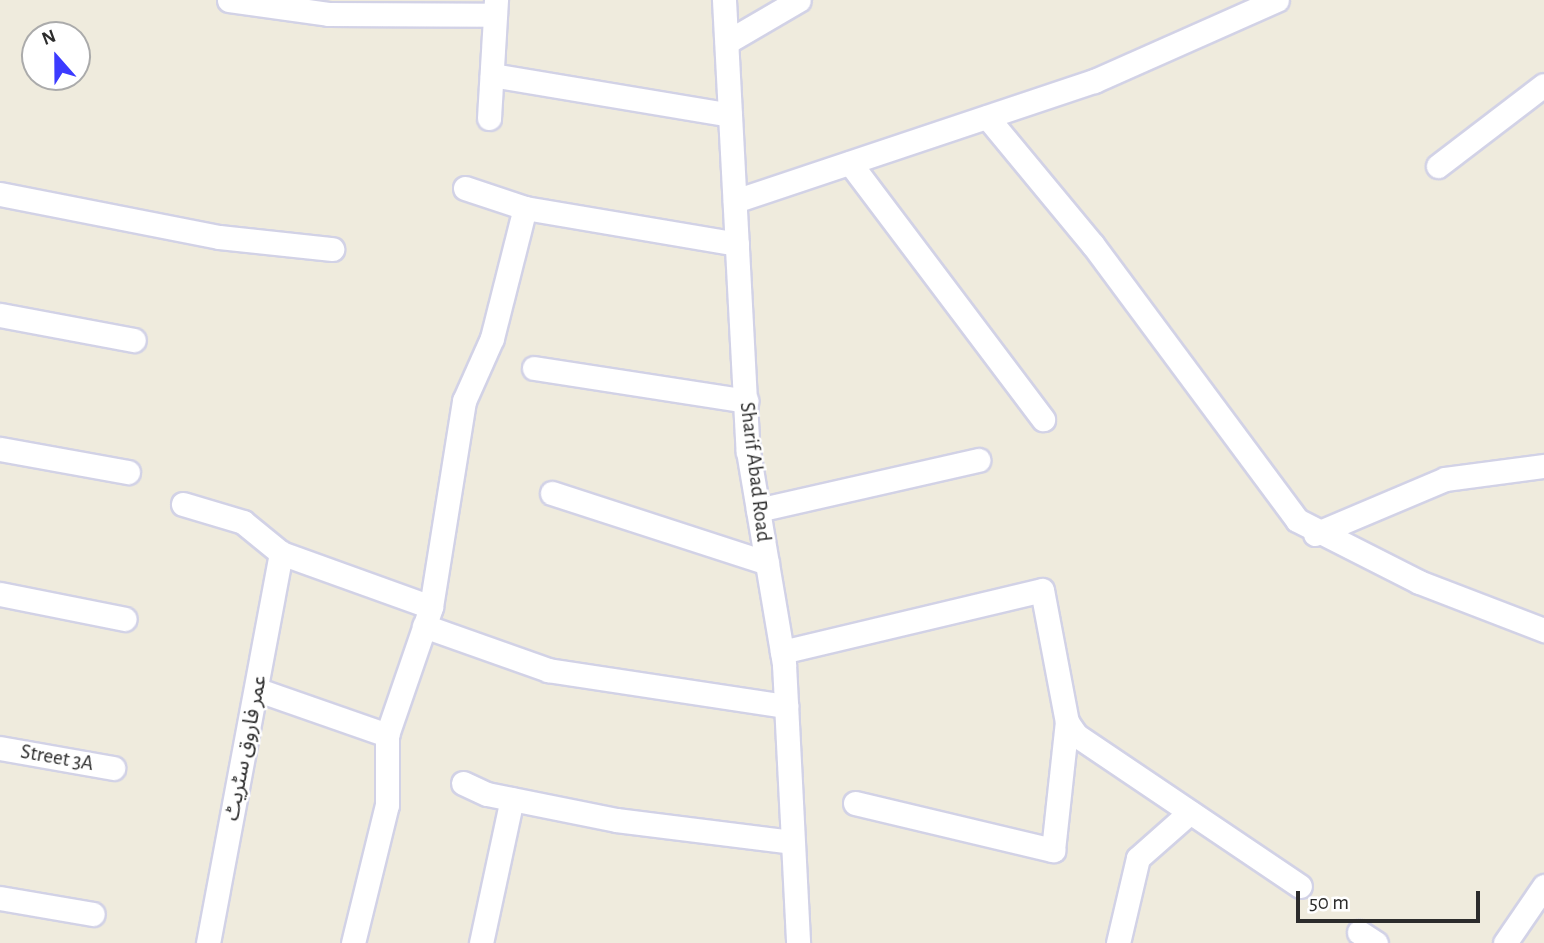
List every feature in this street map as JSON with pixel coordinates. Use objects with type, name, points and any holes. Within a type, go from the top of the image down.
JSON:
[{"type":"street","points":[[229,0],[353,7],[496,8],[489,118]]},
{"type":"street","name":"Sharif Abad Road","points":[[724,0],[746,401],[758,510],[782,652],[797,943]]},
{"type":"street","points":[[727,42],[799,0]]},
{"type":"street","points":[[735,201],[1094,81],[1277,0]]},
{"type":"street","points":[[492,75],[730,115]]},
{"type":"street","points":[[1438,166],[1544,85]]},
{"type":"street","points":[[987,117],[1093,245],[1297,520],[1315,534],[1544,630]]},
{"type":"street","points":[[850,163],[1043,419]]},
{"type":"street","points":[[465,188],[525,208],[737,244]]},
{"type":"street","points":[[0,194],[219,237],[331,249]]},
{"type":"street","points":[[353,943],[387,805],[387,735],[428,617],[464,401],[492,338],[525,208]]},
{"type":"street","points":[[0,315],[134,340]]},
{"type":"street","points":[[534,368],[746,401]]},
{"type":"street","points":[[0,449],[128,472]]},
{"type":"street","points":[[758,510],[978,460]]},
{"type":"street","points":[[1315,534],[1445,480],[1544,466]]},
{"type":"street","points":[[552,493],[767,563]]},
{"type":"street","points":[[183,505],[243,522],[281,553],[548,670],[786,706]]},
{"type":"street","name":"عمر فاروق سٹریٹ","points":[[212,942],[281,553]]},
{"type":"street","points":[[782,652],[1042,590],[1067,722],[1053,850],[855,803]]},
{"type":"street","points":[[0,594],[125,619]]},
{"type":"street","points":[[258,690],[387,735]]},
{"type":"street","points":[[1067,722],[1091,748],[1300,886]]},
{"type":"street","name":"Street 3A","points":[[0,748],[113,768]]},
{"type":"street","points":[[463,783],[512,799],[792,842]]},
{"type":"street","points":[[481,943],[512,799]]},
{"type":"street","points":[[1118,943],[1138,858],[1190,812]]},
{"type":"street","points":[[1505,943],[1544,886]]},
{"type":"street","points":[[0,898],[93,914]]}]
